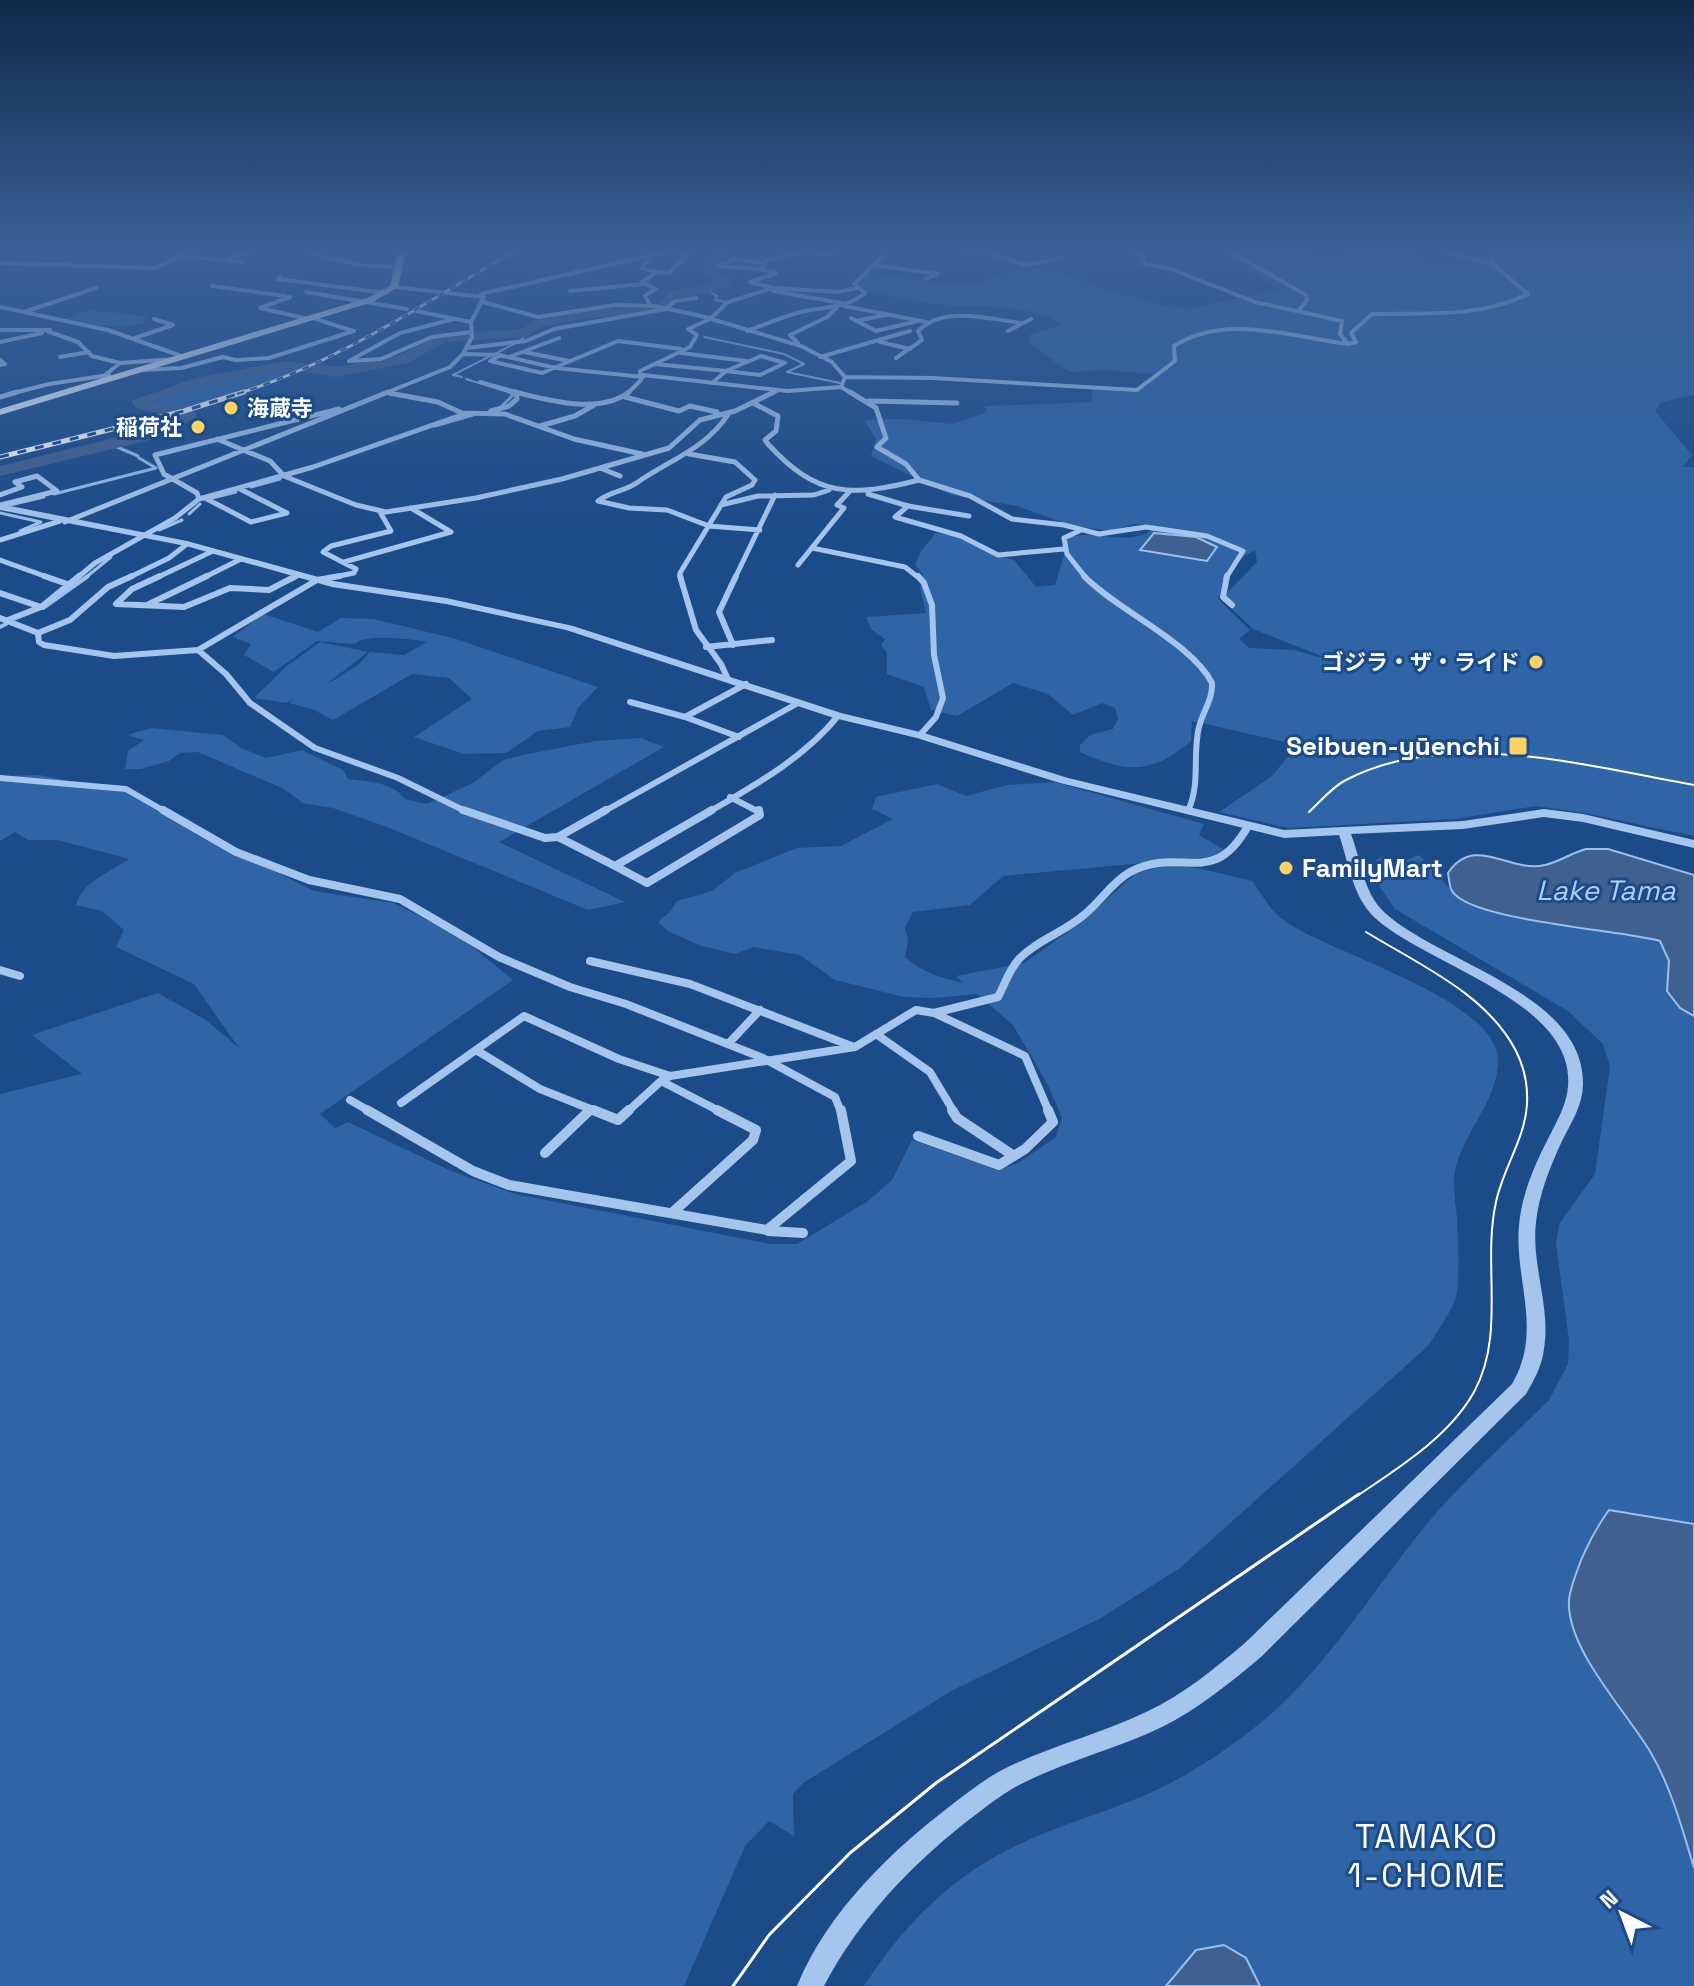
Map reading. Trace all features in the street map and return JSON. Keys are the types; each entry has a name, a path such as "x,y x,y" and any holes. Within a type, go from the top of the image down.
{"main road":[{"path":"0,412 244,343"}],"street":[{"path":"82,343 95,357 120,363 182,358"},
{"path":"145,343 182,358"},
{"path":"0,397 49,384 105,375 181,368 221,351 233,362 274,355 315,343"},
{"path":"382,343 349,361 367,363 386,359 418,343"},
{"path":"0,540 62,521 173,479 450,367 468,343"},
{"path":"464,351 508,343"},
{"path":"508,357 546,343"},
{"path":"500,355 490,361 542,373 614,343"},
{"path":"632,343 686,349"},
{"path":"643,376 640,371 686,349 691,343"},
{"path":"789,343 801,346"},
{"path":"798,343 819,358 832,362 845,377 933,378 1137,390 1175,361 1174,346 1178,343"},
{"path":"819,358 870,343"},
{"path":"883,343 910,349"},
{"path":"896,358 918,343"},
{"path":"1341,343 1353,343"},
{"path":"464,351 500,355 556,368 778,390 841,387 869,401 876,408 886,438 877,447 915,470 919,480"},
{"path":"523,351 570,361"},
{"path":"60,357 89,352"},
{"path":"676,353 748,362"},
{"path":"654,363 725,372 760,375 785,363 761,356 725,372 712,383"},
{"path":"105,375 120,363"},
{"path":"625,397 643,376"},
{"path":"841,387 845,377"},
{"path":"480,382 516,392 594,405"},
{"path":"217,439 274,463 284,476 380,512 476,498 669,448 700,420 753,403 778,390"},
{"path":"484,414 509,406 517,399 516,392"},
{"path":"388,393 438,402 467,413 505,414 574,439 645,454"},
{"path":"539,426 625,397 679,411 690,406 726,413"},
{"path":"869,401 957,403"},
{"path":"753,403 778,416 776,431 765,440 805,480 908,506 969,516"},
{"path":"240,489 287,513 251,522 202,499 164,474 155,455 354,406"},
{"path":"0,621 41,607 95,563 175,518 202,499 284,476 467,413"},
{"path":"726,413 717,432 689,454 645,475 637,483 609,492 598,501 629,508 667,510 709,526 760,530"},
{"path":"689,454 728,459 751,472 755,480 752,485 734,491 721,505 680,573 687,604 706,647 725,667 727,677"},
{"path":"599,468 620,476"},
{"path":"0,495 22,487 15,482 37,476 57,491 0,506"},
{"path":"866,493 919,480 970,496 1012,519 1064,525 1099,534 1146,527 1207,536 1243,551 1231,564 1223,590 1223,597 1232,605"},
{"path":"721,505 775,495 814,495 831,489"},
{"path":"798,565 844,508 837,505 849,492"},
{"path":"733,645 719,612 775,495"},
{"path":"0,506 187,544 296,576 446,601 595,635 838,716 920,735 1064,781 1290,835 1476,824 1544,813 1583,818 1694,844"},
{"path":"908,506 895,517 960,535 998,555 1064,549"},
{"path":"344,563 451,532 411,508"},
{"path":"38,633 39,642 44,645 114,656 198,650 317,580 354,573 356,569 323,552 331,546 391,531 380,512"},
{"path":"1079,531 1064,538 1064,549 1077,571 1101,595 1162,633 1210,679 1213,693 1199,719 1195,798 1188,811"},
{"path":"8,620 38,633 70,620 108,587 169,558 187,544"},
{"path":"812,548 905,567 917,572 930,590 935,622 934,657 942,703 930,727 920,735"},
{"path":"213,551 132,589 116,604 184,607 236,587 269,590 296,576"},
{"path":"149,605 241,559"},
{"path":"0,560 70,585"},
{"path":"0,593 41,607"},
{"path":"706,647 772,640"},
{"path":"198,650 226,674 247,701 315,748 398,778 467,812 545,838 558,837 798,703"},
{"path":"685,717 746,684"},
{"path":"630,702 685,717 739,737"},
{"path":"615,866 730,797 823,736 838,716"},
{"path":"0,778 126,789 236,852 328,886 400,899 499,957 570,987 626,1004 729,1043 835,1097 840,1105 851,1161 767,1230"},
{"path":"558,837 647,883 760,815 759,810 730,797"},
{"path":"934,1013 998,997 1011,970 1028,952 1082,917 1133,870 1161,863 1196,864 1222,859 1239,846 1248,826"},
{"path":"810,1986 836,1941 868,1899 900,1863 935,1831 1008,1779 1174,1708 1217,1680 1253,1650 1528,1377 1537,1353 1538,1332 1527,1251 1529,1208 1533,1192 1574,1101 1576,1083 1572,1056 1560,1035 1525,1003 1409,936 1381,916 1358,883 1344,833"},
{"path":"590,961 690,984 855,1047"},
{"path":"0,970 20,976"},
{"path":"729,1043 760,1010"},
{"path":"476,1050 540,1089 618,1120 666,1078 855,1047 916,1010 934,1013 1018,1052 1027,1060 1053,1122 1043,1134 999,1165 918,1136"},
{"path":"401,1103 524,1016 666,1078 756,1130 753,1140 673,1212"},
{"path":"876,1034 930,1072 957,1118 1014,1156"},
{"path":"350,1100 473,1171 509,1185 767,1230 803,1233"},
{"path":"545,1153 590,1110"}],"shaded area":[{"path":"1694,343 1694,395 1661,402 1655,411 1692,455 1683,467 1694,467 1694,836 1536,806 1455,819 1288,828 1219,812 1271,777 1298,745 1192,721 1191,741 1177,752 1151,765 1125,767 1080,752 1080,745 1090,735 1113,729 1118,719 1115,708 1102,703 1073,715 1048,694 1013,683 957,716 931,710 924,687 887,674 887,653 881,645 885,639 872,630 866,617 926,613 920,587 923,574 915,565 921,551 936,533 959,536 996,555 1014,560 1036,587 1055,585 1065,552 1065,539 1086,535 1130,537 1150,531 1152,525 1134,524 1110,531 1069,525 1017,506 951,495 871,456 876,439 864,420 905,419 952,424 985,413 987,410 984,407 987,406 1092,402 1092,389 1137,390 1156,374 1104,370 1069,372 1031,344","holes":["1255,550 1257,562 1221,599 1253,629 1339,663 1294,650 1249,648 1239,639 1250,630 1218,599 1231,564"]},
{"path":"289,368 296,370 263,385 189,407 178,409 148,404 187,388"},
{"path":"263,614 318,632 341,618 374,619 456,639 598,687 578,708 570,727 538,731 506,753 464,754 414,737 472,699 449,678 412,674 333,720 312,709 289,703 294,699 286,703 254,698 287,666 320,642 368,652 324,686 358,665 370,652 404,655 427,642 390,638 368,639 355,644 317,641 274,672 244,655 251,644 233,637"},
{"path":"151,728 223,735 241,748 266,758 302,750 343,770 348,779 388,786 405,799 427,804 473,783 503,760 523,755 595,741 641,738 664,747 499,842 625,902 588,910 387,827 333,808 303,803 284,789 198,752 180,753 169,761 141,769 125,769 128,751 144,740 127,735"},
{"path":"39,775 129,793 178,823 314,891 393,903 459,936 513,980 320,1114 335,1128 348,1122 449,1170 515,1194 770,1244 797,1244 868,1201 892,1180 912,1140 997,1170 1018,1163 1056,1137 1062,1118 1048,1085 1013,1025 977,994 904,997 835,980 800,955 753,947 735,954 702,946 669,932 658,922 677,901 712,891 735,873 797,848 841,846 893,819 872,809 876,797 937,784 966,796 1007,785 1054,782 1204,824 1199,835 1226,851 1219,856 1003,876 970,905 913,912 905,928 908,940 905,957 932,974 963,983 956,976 1024,963 1081,923 1137,872 1168,865 1197,868 1252,881 1282,919 1305,933 1445,999 1474,1020 1493,1042 1498,1065 1491,1093 1455,1171 1458,1286 1454,1303 1429,1345 1180,1568 1101,1618 953,1690 803,1783 793,1794 794,1836 769,1821 745,1846 684,1986 0,1986 0,1094 82,1074 32,1035 158,993 206,1020 239,1048 194,984 116,947 124,930 102,911 76,905 91,883 129,859 58,840 28,840 15,832 0,841 0,776"},
{"path":"1419,855 1452,891 1500,912 1545,924 1634,933 1660,941 1669,961 1667,991 1680,1008 1694,1016 1694,1524 1609,1511 1594,1529 1572,1584 1605,1683 1651,1754 1683,1826 1694,1868 1694,1986 1260,1986 1246,1958 1174,1974 1166,1986 864,1986 891,1948 922,1913 976,1868 1034,1837 1167,1785 1211,1759 1264,1720 1308,1677 1437,1513 1549,1400 1568,1364 1569,1340 1556,1244 1559,1224 1595,1174 1610,1066 1603,1044 1568,1011 1395,909 1376,881 1375,861 1382,856 1396,864"}],"water":[{"path":"1154,533 1196,537 1217,547 1207,561 1140,550"},
{"name":"Lake Tama","path":"1586,849 1608,849 1694,875 1694,1016 1680,1008 1667,991 1669,961 1660,941 1487,910 1465,901 1450,887 1448,873 1458,862 1470,856 1494,857 1532,866 1550,864"},
{"path":"1609,1510 1694,1524 1694,1868 1665,1781 1651,1753 1587,1658 1570,1618 1569,1599 1574,1578 1591,1539"},
{"path":"1224,1945 1246,1958 1260,1986 1166,1986 1196,1950"}],"waterway":[{"path":"0,471 140,437 190,415 142,405 139,401 201,381 285,365 336,372 369,367 403,360 434,343"},
{"path":"462,377 453,375 517,343"},
{"path":"731,343 784,354 804,364 787,372 840,383"},
{"path":"466,379 514,394"},
{"path":"509,392 514,394"},
{"path":"502,406 514,394"},
{"path":"435,426 473,415"},
{"path":"110,444 138,456"},
{"path":"54,494 156,468 139,458"},
{"path":"251,487 280,479"},
{"path":"212,498 236,492"},
{"path":"10,505 44,497"},
{"path":"189,514 200,504"},
{"path":"0,513 41,522 20,531"},
{"path":"159,530 182,520"},
{"path":"85,578 111,557"},
{"path":"43,608 88,576"},
{"path":"0,627 6,624"}],"tram line":[{"path":"1309,812 1346,780 1386,764 1428,756 1473,753 1564,761 1694,785"},
{"path":"1357,1496 1437,1437 1463,1408 1484,1370 1491,1323 1492,1226 1496,1202 1522,1129 1527,1097 1525,1077 1516,1051 1488,1013 1450,982 1366,932"},
{"path":"733,1986 769,1935 850,1853 936,1783 1359,1494"}],"railway":[{"path":"237,394 310,366 356,343"},
{"path":"0,457 184,411 244,392"}],"place":[{"name":"海蔵寺","path":"231,408"},
{"name":"稲荷社","path":"198,427"},
{"name":"ゴジラ・ザ・ライド","path":"1536,662"},
{"name":"Seibuen-yūenchi","path":"1518,746"},
{"name":"FamilyMart","path":"1286,868"}],"district":[{"name":"TAMAKO 1-CHOME","path":"1427,1856"}]}
